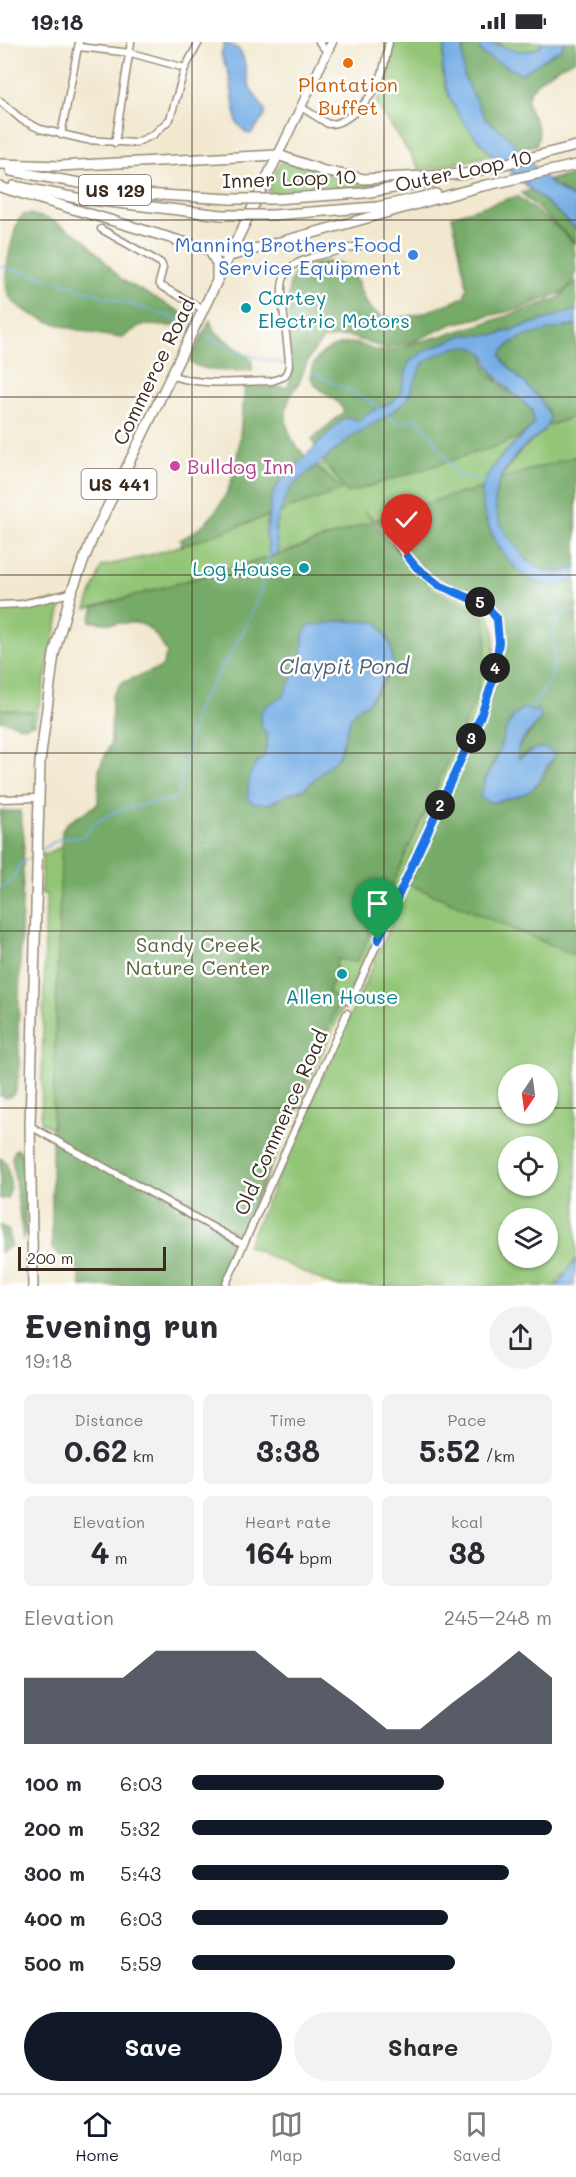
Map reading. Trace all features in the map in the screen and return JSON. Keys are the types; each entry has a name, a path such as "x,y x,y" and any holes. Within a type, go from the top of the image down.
{"highway":[{"name":"Inner Loop 10","path":"0,166 143,194 274,199 363,193 465,174 576,146"},
{"path":"0,166 59,166 278,155 324,171 364,179 465,174"},
{"name":"Commerce Road","path":"33,1286 30,1126 38,827 46,699 54,654 71,593 92,539 278,155"},
{"name":"Outer Loop 10","path":"0,185 128,205 222,215 273,215 377,207 575,165"},
{"path":"0,185 230,256 486,185"},
{"path":"209,249 216,264 217,282"}],"main road":[{"path":"278,155 332,42"}],"street":[{"path":"115,143 130,42"},
{"path":"0,101 22,120 40,129 61,135 115,143 135,143 153,135 170,119 185,68 199,42"},
{"path":"319,42 327,52"},
{"path":"301,107 328,124 342,121 359,107 380,80 389,42"},
{"path":"61,135 79,44 130,53 185,68"},
{"path":"101,229 160,263 164,268 159,283 161,286 203,309"},
{"path":"171,375 186,380 272,381 283,378 289,365 280,288 286,269 300,260 359,246"},
{"path":"348,1001 353,997 480,718 494,677 499,642 497,619 487,606 431,580 396,544"},
{"path":"0,605 22,604 71,593"},
{"path":"0,799 39,798"},
{"name":"Old Commerce Road","path":"225,1286 347,1013"},
{"name":"Old Commerce Road","path":"30,1126 243,1244"}],"green space":[{"path":"394,42 447,42 443,59 446,90 461,118 494,155 421,171 376,103 386,86"},
{"path":"466,42 477,42 483,54 521,74 562,48 564,42 576,42 576,59 544,77 531,90 528,97 528,105 539,134 536,145 519,149 490,125 480,113 474,104 463,73 463,52"},
{"path":"495,42 543,42 539,47 522,51 511,50"},
{"path":"284,162 375,183 375,187 275,194 267,190 280,163"},
{"path":"576,174 576,200 548,180"},
{"path":"532,190 576,229 576,243 521,193"},
{"path":"517,196 564,233 574,244 576,272 572,283 563,292 519,309 452,324 417,340 387,349 348,336 324,339 308,359 298,385 289,399 286,416 288,429 302,452 311,463 343,490 182,546 180,540 201,527 216,512 226,494 238,454 245,387 288,387 291,360 288,296 293,276 302,269 318,263 344,264 354,268 365,301 381,316 404,317 430,310 464,297 467,287 452,216"},
{"path":"30,214 51,220 83,238 122,280 184,314 174,326 141,325 122,338 57,324 24,310 13,301 7,290 6,273 18,221 23,215"},
{"path":"576,281 576,310 483,340 486,372 532,410 534,424 526,432 497,446 348,493 318,454 312,439 344,412 335,400 312,379 311,372 319,356 329,349 350,343 374,350 395,350 505,317 558,298"},
{"path":"210,320 214,331 252,360 252,371 211,370 190,361"},
{"path":"576,325 576,416 548,426 548,411 504,362 501,355 506,348 524,337"},
{"path":"576,328 576,563 504,478 500,479 521,450 543,432 493,346"},
{"name":"Sandy Creek Nature Center","path":"481,358 530,424 486,479 483,501 509,568 576,577 576,1266 558,1279 556,1286 334,1286 247,1246 497,688 502,667 504,645 502,624 494,604 381,518 375,520 364,511 373,521 371,523 429,580 452,595 476,604 486,611 494,633 493,659 484,694 240,1236 41,1122 46,894 41,894 42,855 77,840 279,554 275,536 277,518 308,473 363,441"},
{"path":"576,456 576,568 559,571 542,568 526,559 513,546 503,530 497,513 495,496 500,479"},
{"path":"483,488 486,521 500,548 520,571 547,584 561,584 576,579 576,956 408,884 492,696 503,648 501,626 494,607 428,572 375,520 445,497","holes":["539,722 517,749 518,759 530,750 553,759 540,784 498,802 488,802 483,782 496,757"]},
{"path":"268,516 266,533 270,557 86,609 102,566 165,551"},
{"path":"373,521 432,590 483,615 487,628 486,650 476,699 360,956 356,962 337,959 334,979 328,992 340,1000 218,1286 81,1286 78,1268 52,1249 52,1133 62,831 66,824 98,804 99,769 111,742 112,696 121,683 162,667 167,653 158,638 142,624 90,621 94,607 277,555","holes":["341,621 378,622 391,646 393,666 367,704 358,708 351,716 339,756 304,789 269,804 263,803 256,762 264,757 268,737 261,725 266,705 283,697 302,657 303,635 308,627"]},
{"path":"58,602 61,607 35,724 31,724 33,712 0,709 0,608"},
{"path":"0,709 33,712 31,724 25,727 0,720"},
{"path":"0,811 20,811 24,837 18,1033 20,1068 15,1093 7,1098 0,1096"},
{"path":"18,1149 24,1159 26,1232 23,1239 12,1157"},
{"path":"0,1158 6,1162 10,1184 7,1198 0,1199"},
{"path":"0,1225 9,1231 11,1246 0,1253"}],"water":[{"path":"447,42 466,42 462,52 464,77 486,120 503,132 553,186 576,200 576,229 508,170 484,147 464,122 449,97 443,70"},
{"path":"477,42 523,51 539,48 543,42 564,42 562,48 521,74 482,54"},
{"path":"224,44 232,45 241,53 250,87 265,111 264,117 251,134 246,133 237,123 229,74 221,55"},
{"path":"576,310 576,325 524,337 506,348 501,355 504,362 540,399 550,418 543,432 523,448 504,471 495,494 495,506 504,531 527,560 548,571 559,572 576,568 576,579 554,584 543,584 532,580 512,565 495,540 484,512 483,487 498,460 534,424 532,410 495,376 484,354 470,347 454,348 423,363 406,401 384,418 355,434 292,486 285,498 275,527 278,553 270,557 266,533 272,496 279,483 342,420 349,417 359,421 368,413 394,401 401,392 409,362 426,350 463,335 496,335"},
{"name":"Claypit Pond","path":"341,621 378,622 391,646 393,666 367,704 358,708 351,716 339,756 304,789 269,804 252,803 248,798 250,775 255,765 264,757 268,737 261,725 260,714 266,705 283,697 302,657 303,635 308,626"},
{"path":"524,708 534,712 538,709 541,717 521,741 517,752 519,759 537,748 549,749 554,756 536,784 526,794 491,803 480,797 482,787 495,762 508,725"},
{"path":"576,1259 574,1286 557,1286"}],"waterway":[{"path":"0,266 50,279 185,322"},
{"path":"204,335 239,353 285,364"},
{"path":"317,374 379,408"},
{"path":"388,415 396,424 416,419 433,438 456,474 486,482"},
{"path":"41,850 61,838 82,837 103,818 114,812 176,798 197,708 245,629 262,588 269,554"},
{"path":"529,709 545,688 552,674 554,636 558,621 565,615 576,611"},
{"path":"0,888 12,881 20,864 35,855"}],"place":[{"name":"Plantation Buffet","path":"348,63"},
{"name":"Manning Brothers Food Service Equipment","path":"413,255"},
{"name":"Cartey Electric Motors","path":"246,308"},
{"name":"Bulldog Inn","path":"175,466"},
{"name":"Log House","path":"304,568"},
{"name":"Allen House","path":"342,974"}],"route":[{"path":"378,940 480,718 494,677 499,642 499,627 494,612 480,602 439,585 424,575 407,556"}]}
